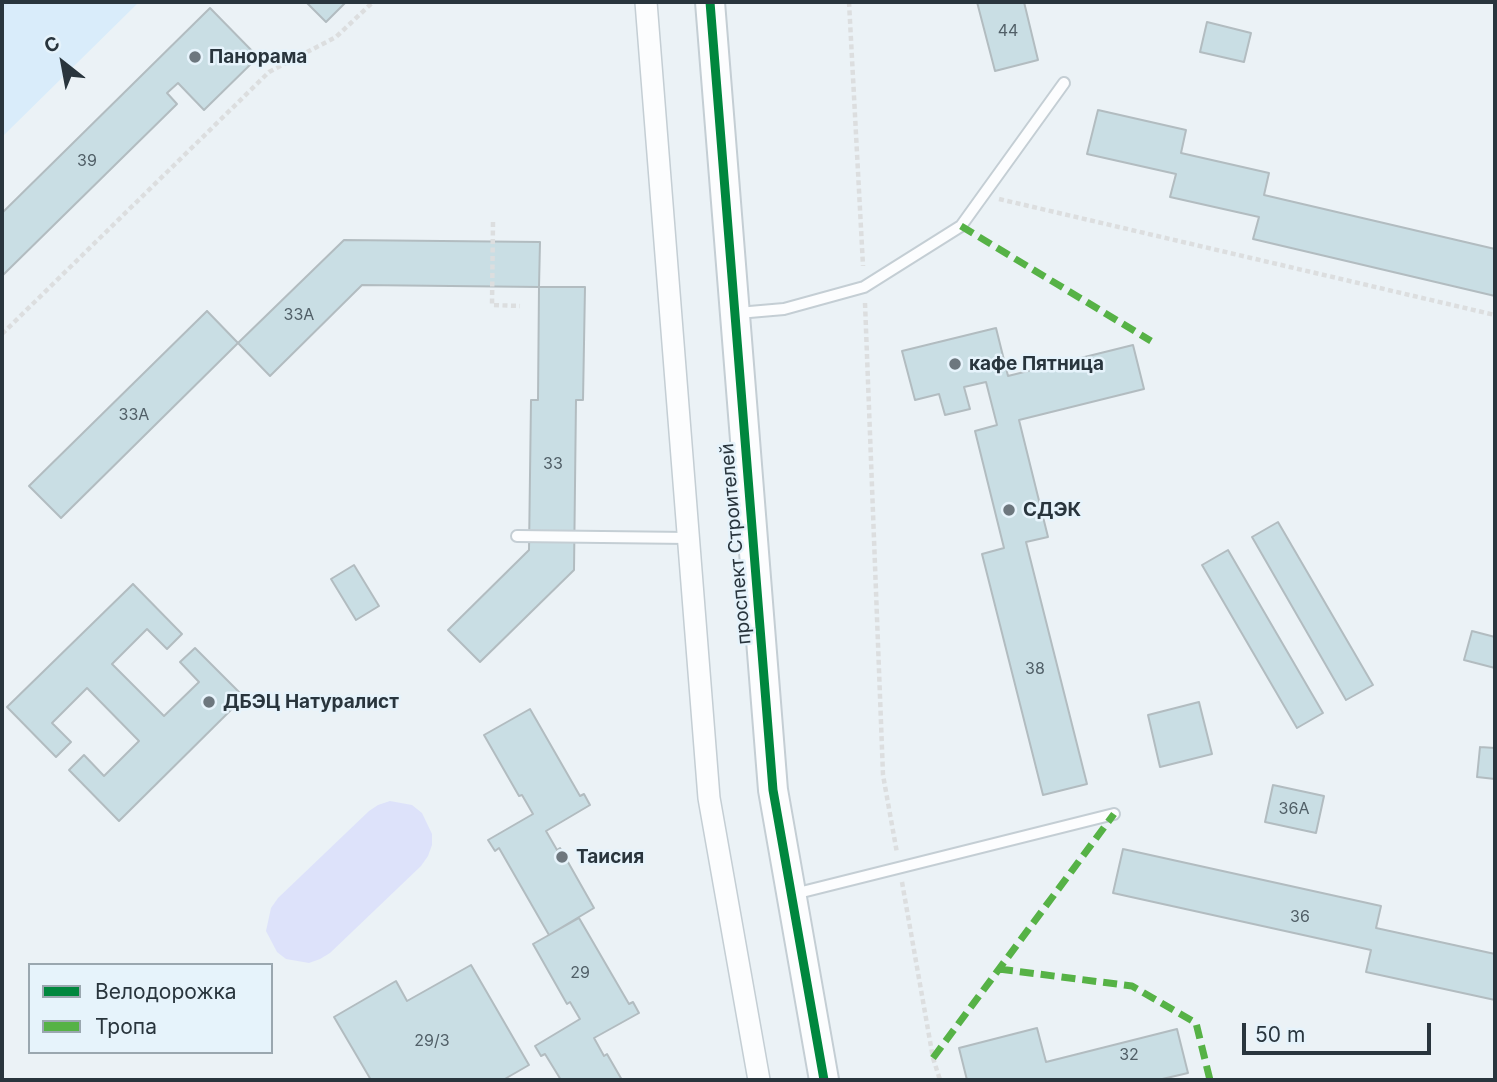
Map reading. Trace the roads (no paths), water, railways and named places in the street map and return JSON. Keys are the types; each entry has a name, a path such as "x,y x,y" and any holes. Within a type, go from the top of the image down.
{"street":[{"path":"646,2 709,798 759,1080"},
{"name":"проспект Строителей","path":"710,2 773,790 824,1080"}],"lane":[{"path":"735,313 784,309 864,287 961,226 1064,83"},
{"path":"517,536 688,538"},
{"path":"791,895 1114,814"}],"place":[{"name":"Панорама","path":"195,57"},
{"name":"кафе Пятница","path":"955,364"},
{"name":"СДЭК","path":"1009,510"},
{"name":"ДБЭЦ Натуралист","path":"209,702"},
{"name":"Таисия","path":"562,857"}]}
